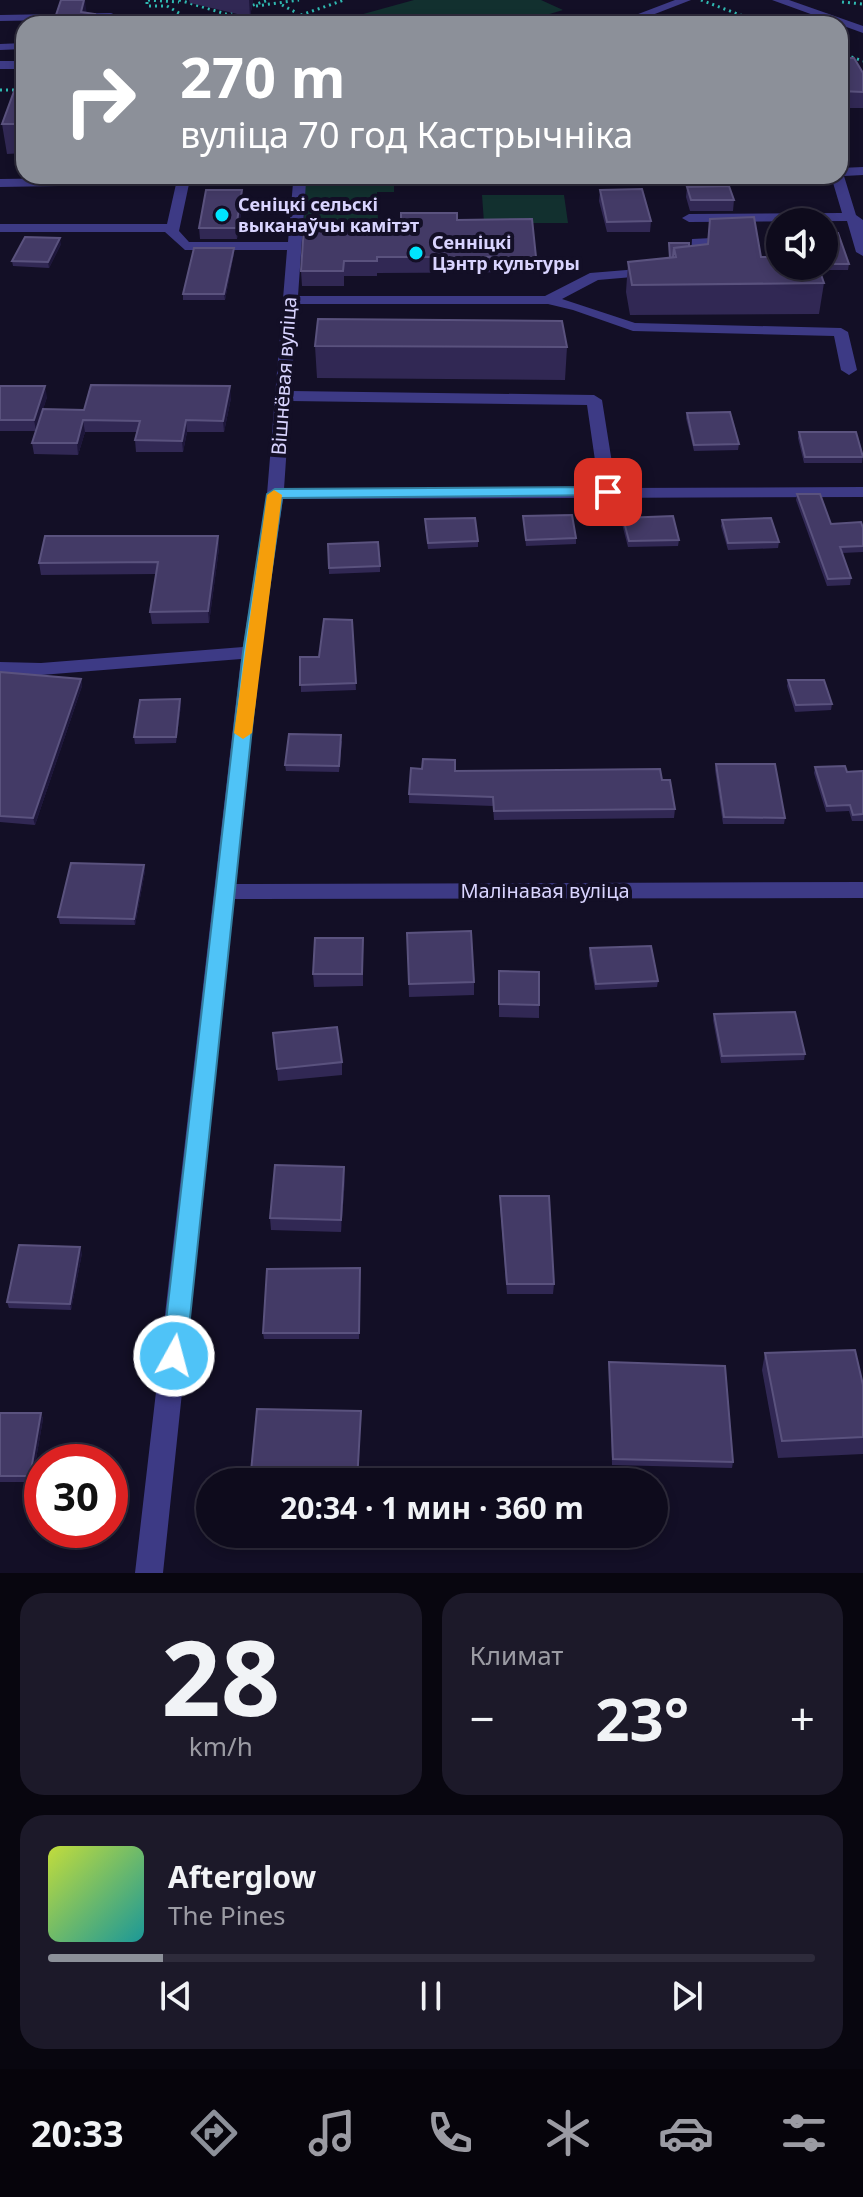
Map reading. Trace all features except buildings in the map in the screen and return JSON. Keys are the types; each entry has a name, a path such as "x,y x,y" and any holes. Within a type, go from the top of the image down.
{"street":[{"path":"640,16 685,0"},
{"path":"778,0 823,16"},
{"path":"182,184 173,228 185,246 294,246"},
{"name":"Вішнёвая вуліца","path":"149,1573 227,892 251,652 275,494 299,184"},
{"path":"842,184 863,252"},
{"path":"689,218 766,219"},
{"path":"0,228 173,228"},
{"path":"548,300 595,276 698,269 697,242 744,240"},
{"path":"289,300 548,300 577,306 633,327 841,332 849,370"},
{"path":"282,396 594,400 608,492"},
{"path":"275,494 863,492"},
{"path":"0,668 41,669 251,652"},
{"name":"Малінавая вуліца","path":"227,892 863,890"}],"path":[{"path":"185,16 167,6 147,6 148,1 179,1 226,14 269,0"},
{"path":"291,0 298,1"},
{"path":"294,16 344,0"},
{"path":"701,0 743,16"},
{"path":"247,7 298,1"},
{"path":"298,1 299,14"},
{"path":"833,1 863,4"},
{"path":"281,5 299,14"},
{"path":"569,184 588,184"}],"green space":[{"path":"414,0 541,0 563,10 543,16 356,16"},
{"path":"394,184 394,192 377,192 378,222 304,223 305,185"},
{"path":"482,195 564,195 568,223 484,223"}],"slow traffic":[{"path":"243,733 251,652 274,495"}],"place":[{"name":"Сеніцкі сельскі выканаўчы камітэт","path":"222,215"},
{"name":"Сенніцкі Цэнтр культуры","path":"416,253"}],"route":[{"path":"174,1356 251,652 275,494 608,492"}]}
